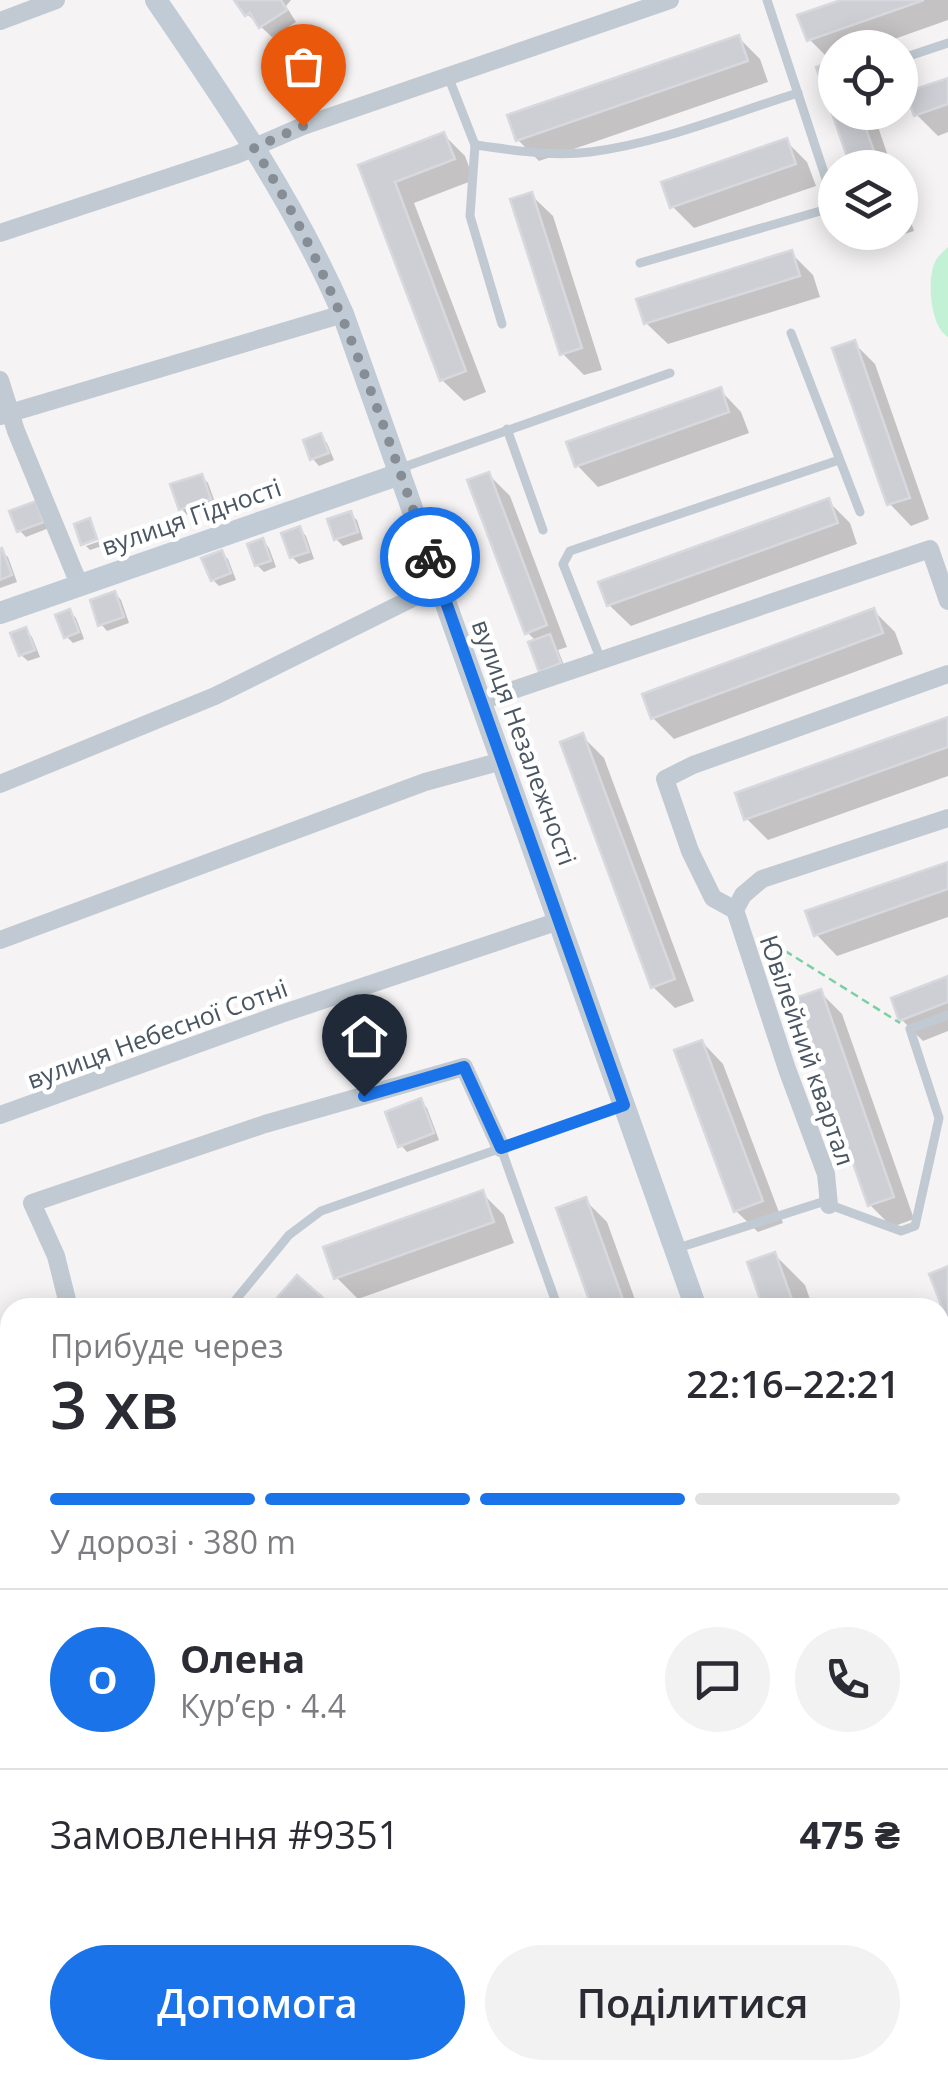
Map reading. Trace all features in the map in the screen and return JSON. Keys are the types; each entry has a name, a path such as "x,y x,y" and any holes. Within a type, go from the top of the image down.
{"main road":[{"name":"вулиця Незалежності","path":"156,0 308,238 343,314 692,1298"},
{"name":"вулиця Гідності","path":"0,614 399,471"}],"street":[{"path":"0,21 56,0"},
{"path":"0,233 254,148 303,126 670,0"},
{"path":"5,415 343,314"},
{"path":"0,380 5,415 79,584"},
{"path":"481,702 930,549 948,601"},
{"path":"0,784 214,696 440,585"},
{"path":"737,916 713,898 690,851 665,779 948,674"},
{"path":"0,940 424,782 502,761"},
{"name":"Ювілейний квартал","path":"830,1205 826,1174 737,916 743,895 762,879 948,818"},
{"name":"вулиця Небесної Сотні","path":"0,1115 281,1014 559,921"},
{"path":"66,1298 56,1256 32,1203 265,1124 464,1067 501,1148"}],"lane":[{"path":"640,263 824,210 832,197 767,0"},
{"path":"918,53 948,43"},
{"path":"448,76 476,145 470,216 502,324"},
{"path":"476,145 531,153 589,153 645,141 798,94"},
{"path":"791,333 860,512"},
{"path":"399,471 670,373"},
{"path":"507,429 544,530"},
{"path":"601,660 563,564 570,551 840,460"},
{"path":"675,1249 822,1202 901,1231 915,1226 944,1116 910,1029 948,1015"},
{"path":"237,1298 290,1236 321,1211 624,1105"},
{"path":"501,1148 554,1298"}],"path":[{"path":"737,916 910,1029"}],"green space":[{"path":"948,247 948,337 937,323 931,289 936,260"}],"building":[{"path":"234,0 281,0 287,10 259,28 250,13 245,16"},
{"path":"841,0 924,0 838,30 818,30 818,37 807,41 797,15"},
{"path":"739,35 748,61 516,141 507,115"},
{"path":"948,78 948,104 918,115 918,88"},
{"path":"838,130 866,130 874,150 845,150"},
{"path":"444,132 455,159 395,182 466,371 440,381 358,165"},
{"path":"787,138 796,164 670,208 661,182"},
{"path":"532,192 582,348 560,355 510,199"},
{"path":"792,250 800,276 644,324 636,299"},
{"path":"855,340 910,498 887,505 832,348"},
{"path":"721,387 729,412 575,467 566,442"},
{"path":"321,433 329,453 310,460 303,440"},
{"path":"489,472 547,625 525,634 467,480"},
{"path":"202,474 211,499 179,510 170,484"},
{"path":"829,498 838,523 607,606 598,582"},
{"path":"36,501 44,522 17,532 9,511"},
{"path":"351,511 358,532 334,540 327,519"},
{"path":"90,518 97,539 81,545 74,524"},
{"path":"300,526 309,552 290,558 281,533"},
{"path":"263,538 271,561 255,566 247,544"},
{"path":"0,549 12,575 0,580"},
{"path":"222,550 231,573 211,581 201,558"},
{"path":"115,591 124,617 98,626 90,600"},
{"path":"874,608 883,633 651,719 642,694"},
{"path":"70,609 79,632 64,638 55,615"},
{"path":"26,627 35,650 19,656 10,633"},
{"path":"550,634 561,663 539,672 528,642"},
{"path":"948,717 948,747 744,820 735,793"},
{"path":"583,733 675,979 651,988 560,742"},
{"path":"948,862 948,889 814,936 805,911"},
{"path":"948,976 948,1002 899,1021 891,998"},
{"path":"821,989 894,1197 868,1206 795,998"},
{"path":"702,1040 763,1201 734,1212 674,1050"},
{"path":"421,1098 434,1133 398,1147 385,1112"},
{"path":"483,1190 494,1222 334,1279 323,1247"},
{"path":"586,1197 622,1298 588,1298 556,1208"},
{"path":"775,1252 791,1298 760,1298 747,1262"},
{"path":"948,1266 948,1298 938,1298 929,1274"},
{"path":"297,1275 323,1298 277,1298"}],"way so far":[{"path":"303,126 254,148 293,210 343,314 430,557"}],"route":[{"path":"364,1096 464,1067 501,1148 624,1105 430,557"}]}
